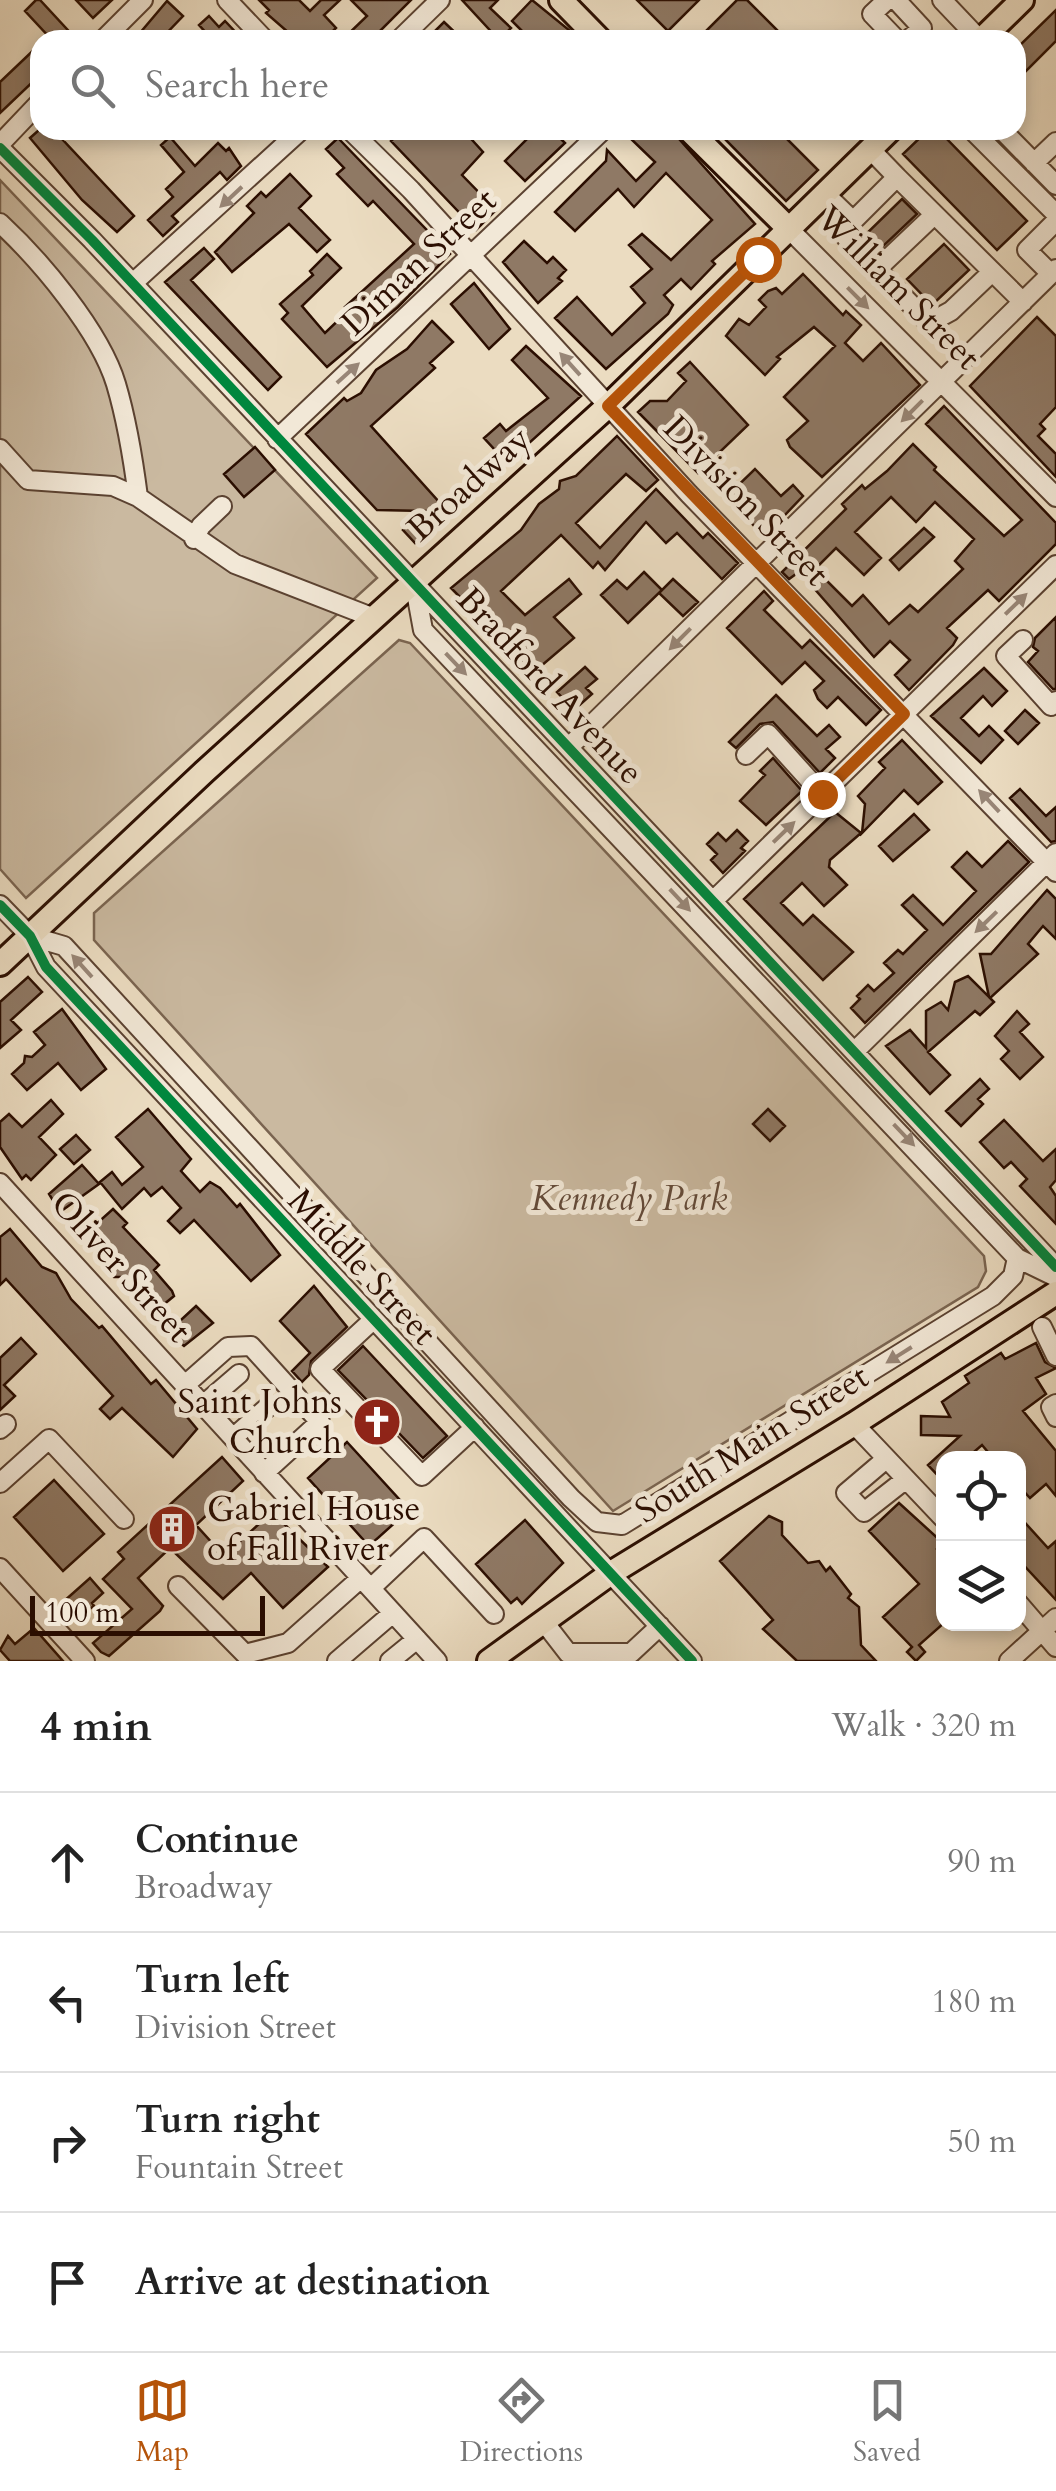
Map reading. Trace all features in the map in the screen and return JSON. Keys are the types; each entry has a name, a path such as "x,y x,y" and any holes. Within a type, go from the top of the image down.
{"main road":[{"path":"560,0 590,30"},
{"path":"991,30 1022,0"},
{"name":"William Street","path":"699,140 789,229"},
{"name":"Broadway","path":"0,964 608,406 879,140"},
{"name":"South Main Street","path":"490,1661 611,1573 854,1424 1056,1293"}],"street":[{"path":"113,30 143,0"},
{"path":"226,0 254,30"},
{"path":"409,30 440,0"},
{"path":"887,0 872,14 887,30"},
{"path":"896,0 922,28 920,30"},
{"path":"951,3 973,30"},
{"path":"0,146 30,113"},
{"path":"133,283 291,140"},
{"name":"Division Street","path":"360,140 608,406 904,714 1053,862"},
{"name":"Diman Street","path":"277,439 593,140"},
{"path":"569,747 1053,271 1027,250 1056,218 982,140"},
{"path":"1012,140 1056,185"},
{"path":"1006,165 1056,142"},
{"name":"Bradford Avenue","path":"0,146 856,1050 1056,1267"},
{"path":"870,149 1022,302"},
{"path":"897,178 853,220 848,240 928,323 951,311 992,272"},
{"path":"825,194 853,220"},
{"path":"876,270 934,215"},
{"path":"0,222 47,272 115,379 131,444 138,497"},
{"name":"William Street","path":"789,229 1056,497"},
{"path":"0,450 28,480 113,486 138,497 194,540 263,577 374,618"},
{"path":"194,540 201,526 222,506"},
{"path":"714,900 1056,565"},
{"path":"414,581 422,630 1017,1258 1056,1276"},
{"path":"1022,640 1006,656 1050,706 1056,702"},
{"path":"746,754 768,734 822,794"},
{"path":"856,1050 1053,862"},
{"name":"Middle Street","path":"0,905 30,936 46,967 692,1661"},
{"path":"30,936 64,946 597,1522 622,1525 956,1320 1013,1276 1017,1258"},
{"path":"124,1012 138,1063"},
{"name":"Oliver Street","path":"0,1183 437,1661"},
{"path":"373,1320 320,1369 422,1476 475,1428"},
{"path":"1042,1327 1056,1356"},
{"path":"184,1385 228,1346 251,1346 303,1406 264,1473"},
{"path":"203,1406 239,1374"},
{"path":"1056,1404 1051,1407 1056,1417"},
{"path":"233,1438 270,1406"},
{"path":"854,1424 936,1511"},
{"path":"0,1482 49,1439 124,1520"},
{"path":"886,1459 846,1493 864,1512 906,1479"},
{"path":"178,1586 244,1654 288,1642 424,1538 494,1614"},
{"path":"0,1568 85,1661"},
{"path":"1026,1609 1049,1625 1056,1646"},
{"path":"337,1661 393,1613"},
{"path":"544,1622 568,1652 631,1653 660,1626"},
{"path":"1010,1661 1049,1625"},
{"path":"390,1661 417,1638"}],"green space":[{"path":"0,180 377,578 26,898 0,869"},
{"name":"Kennedy Park","path":"399,640 410,643 984,1256 986,1271 978,1287 613,1511 94,940 94,913"}],"building":[{"path":"40,0 68,30 43,30 25,11"},
{"path":"76,0 112,0 93,18"},
{"path":"259,0 299,0 310,11 321,0 340,0 324,15 334,30 286,30 266,13 269,10"},
{"path":"351,0 411,0 381,30 352,30 367,16"},
{"path":"462,0 498,0 490,8 511,28 490,30"},
{"path":"532,0 569,30 521,30 512,21"},
{"path":"637,0 699,0 669,30"},
{"path":"737,0 747,0 777,30 707,30"},
{"path":"167,1 183,16 170,30 142,30"},
{"path":"1056,10 1056,41 1026,71 1026,39"},
{"path":"209,16 219,27 225,21 234,30 204,30 199,25"},
{"path":"444,22 452,30 436,30"},
{"path":"30,54 30,84 0,113 0,82"},
{"path":"32,140 63,140 134,216 117,232 82,200"},
{"path":"173,140 195,166 218,143 226,151 229,148 241,166 227,180 220,172 172,216 178,222 163,236 148,220 173,197 166,189 184,172 161,145"},
{"path":"340,140 450,254 398,307 327,367 282,319 288,313 280,304 313,275 310,271 327,254 341,268 302,306 325,333 348,311 345,307 414,244 373,201 368,206 337,174 344,168 326,149"},
{"path":"472,140 483,152 462,175 496,210 476,230 391,141"},
{"path":"526,140 565,143 525,181 505,161"},
{"path":"632,140 680,140 755,224 712,261 715,264 691,289 681,279 664,295 673,305 668,314 606,369 555,318 577,297 612,335 645,303 631,287 652,269 629,245 642,234 671,260 712,220 666,173 634,207 618,189 575,231 555,212 606,161 607,150 636,181 655,162"},
{"path":"726,140 788,140 818,170 786,201"},
{"path":"918,140 948,140 1027,221 997,250 903,154"},
{"path":"290,174 311,196 299,208 330,240 317,252 289,224 232,272 215,252 254,213 247,206 261,192 266,197"},
{"path":"902,199 917,214 877,252 863,237"},
{"path":"524,241 547,263 553,257 566,270 558,278 562,281 538,303 503,262"},
{"path":"944,244 969,270 932,305 907,279"},
{"path":"204,248 214,259 191,280 281,377 268,390 165,282"},
{"path":"803,274 843,315 846,311 861,325 845,343 863,361 881,343 920,385 822,477 790,447 787,440 808,421 784,397 835,346 814,327 777,357 780,359 765,375 726,336 739,319 749,325 766,307 759,300 768,291 776,288 782,294"},
{"path":"474,283 510,329 489,349 451,304"},
{"path":"1037,317 1056,336 1056,407 1040,424 1045,429 1038,436 1056,454 1056,477 970,386"},
{"path":"432,321 453,342 430,363 435,368 371,426 449,513 415,543 403,530 425,511 377,510 306,434 344,398 347,401 361,393 376,370 407,349"},
{"path":"526,346 581,396 507,463 484,438 500,424 506,431 548,398 512,360"},
{"path":"690,362 748,425 698,473 638,412 650,401 667,401 686,381 678,373"},
{"path":"944,406 1056,523 1056,544 999,601 988,590 947,628 957,638 953,645 909,690 895,675 910,660 890,641 874,657 805,578 796,574 789,579 782,572 846,509 842,504 862,485 865,489 887,471 913,444 936,467 934,470 1004,536 1022,520 926,424","holes":["891,497 916,522 935,502 974,539 955,561 963,569 918,612 910,605 889,624 863,595 852,606 815,569 836,548 864,575 881,558 855,532"]},
{"path":"617,436 658,480 646,491 626,474 576,523 600,548 656,489 703,538 708,533 738,563 722,579 677,533 666,543 646,522 605,570 598,562 593,568 561,535 501,591 525,615 569,579 581,594 554,617 574,638 534,672 451,588 521,530 539,504 559,489 560,481 576,476"},
{"path":"255,447 275,470 244,497 224,474"},
{"path":"755,469 781,496 793,485 803,496 764,537 727,496"},
{"path":"924,528 934,537 899,570 890,560"},
{"path":"644,572 662,590 628,623 601,595 617,580 627,589"},
{"path":"673,579 698,602 683,616 659,593"},
{"path":"764,591 773,601 764,610 802,648 810,640 881,710 866,725 838,697 827,708 818,699 814,690 824,681 805,662 782,684 727,628"},
{"path":"1056,617 1053,689 1028,662 1038,651 1033,647 1035,638"},
{"path":"585,667 597,679 586,688 592,694 574,710 557,692"},
{"path":"984,668 1007,691 992,706 983,696 961,718 979,736 989,726 1003,740 981,763 931,716"},
{"path":"776,695 817,736 829,725 840,737 826,749 835,758 820,773 773,722 760,724 736,748 729,742"},
{"path":"1025,710 1039,723 1018,744 1005,731"},
{"path":"902,740 942,782 918,804 904,790 862,833 865,804 858,796 885,768 879,762"},
{"path":"773,758 802,791 766,825 740,801 765,775 760,771"},
{"path":"1020,789 1046,816 1056,807 1056,841 1051,842 1010,798"},
{"path":"835,812 861,833 830,860 829,867 847,885 824,906 802,883 781,903 803,925 813,915 853,952 823,980 744,899"},
{"path":"914,814 929,830 893,861 879,846"},
{"path":"737,830 748,841 741,848 745,851 723,873 711,860 717,854 707,844 718,833 726,841"},
{"path":"1008,841 1029,862 865,1023 851,1008 860,999 857,996 868,985 874,991 894,973 884,963 898,950 903,954 927,930 902,905 913,895 943,925 976,891 952,867 967,852 982,867"},
{"path":"1047,890 1056,899 1056,939 1043,926 1028,944 1038,954 990,998 994,1002 980,1015 975,1011 928,1052 950,1075 930,1094 886,1046 910,1030 926,1048 926,1011 941,1002 948,1010 955,982 968,976 989,997 980,954 991,954"},
{"path":"28,977 42,992 11,1020 21,1030 0,1048 0,1002"},
{"path":"62,1009 106,1069 81,1090 58,1063 27,1090 12,1074 24,1063 25,1056 32,1057 45,1045 34,1032"},
{"path":"1017,1011 1029,1024 1020,1032 1043,1057 1020,1079 1001,1059 1009,1051 995,1036"},
{"path":"980,1079 989,1089 978,1099 983,1104 961,1126 946,1111"},
{"path":"51,1100 63,1114 39,1137 56,1155 31,1180 26,1175 22,1179 0,1147 0,1122 9,1114 22,1127"},
{"path":"148,1109 191,1159 181,1171 200,1192 210,1182 237,1207 240,1204 280,1255 251,1281 194,1220 180,1233 168,1221 181,1208 162,1187 151,1196 144,1188 122,1209 100,1182 112,1172 122,1185 143,1167 116,1137"},
{"path":"768,1109 785,1126 770,1141 753,1124"},
{"path":"1004,1120 1043,1161 1056,1149 1056,1180 1050,1187 1056,1196 1056,1224 1020,1186 1027,1179 1011,1162 1004,1168 980,1142"},
{"path":"76,1135 90,1150 74,1164 60,1149"},
{"path":"82,1165 99,1184 60,1212 49,1194"},
{"path":"113,1209 127,1223 123,1227 159,1265 154,1270 172,1291 174,1296 157,1310 124,1277 114,1277 105,1267 110,1262 84,1235"},
{"path":"10,1229 42,1267 56,1273 71,1299 99,1328 102,1326 151,1384 156,1380 197,1429 173,1457 122,1408 110,1419 100,1409 113,1396 6,1279 0,1285 0,1237"},
{"path":"314,1286 347,1327 311,1361 309,1375 302,1382 292,1371 310,1353 280,1321"},
{"path":"196,1306 213,1323 184,1346 167,1333"},
{"path":"21,1338 36,1354 4,1385 15,1396 0,1410 0,1358"},
{"path":"1036,1343 1045,1362 1056,1368 1036,1378 1046,1394 1023,1411 1056,1451 1056,1496 1046,1484 1030,1498 1026,1494 1026,1451 987,1451 982,1445 975,1451 943,1451 960,1436 921,1435 921,1416 950,1417 942,1402 969,1383 965,1376 1001,1353 1005,1359"},
{"path":"363,1346 447,1436 423,1458 338,1370"},
{"path":"347,1442 409,1510 369,1546 308,1478"},
{"name":"Gabriel House of Fall River","path":"222,1457 243,1481 196,1525 224,1556 272,1512 328,1567 283,1608 251,1573 223,1599 170,1548 138,1578 163,1606 160,1611 109,1656 101,1652 93,1643 132,1609 103,1579 124,1559 118,1552"},
{"path":"936,1458 936,1474 928,1465"},
{"path":"54,1480 104,1534 63,1571 14,1517"},
{"path":"899,1503 936,1537 936,1630 919,1645 925,1652 916,1661 907,1652 912,1647 883,1617 919,1584 869,1531"},
{"path":"769,1516 782,1522 782,1535 808,1563 819,1561 826,1571 830,1567 851,1594 848,1598 859,1607 861,1645 876,1661 797,1661 763,1629 773,1620 720,1561"},
{"path":"525,1520 563,1563 522,1604 517,1598 511,1603 476,1564"},
{"path":"1026,1524 1048,1548 1056,1541 1056,1600 1026,1568"},
{"path":"90,1578 103,1593 92,1603 94,1606 75,1619 62,1603"},
{"path":"34,1628 63,1661 10,1661 0,1650 8,1636 15,1644"}],"cycle path":[{"path":"0,148 92,240 1056,1267"},
{"path":"0,905 30,936 46,967 692,1661"}],"place":[{"name":"Saint Johns Church","path":"377,1422"},
{"name":"Gabriel House of Fall River","path":"172,1529"}],"route":[{"path":"758,259 608,406 904,714 822,794"}]}
